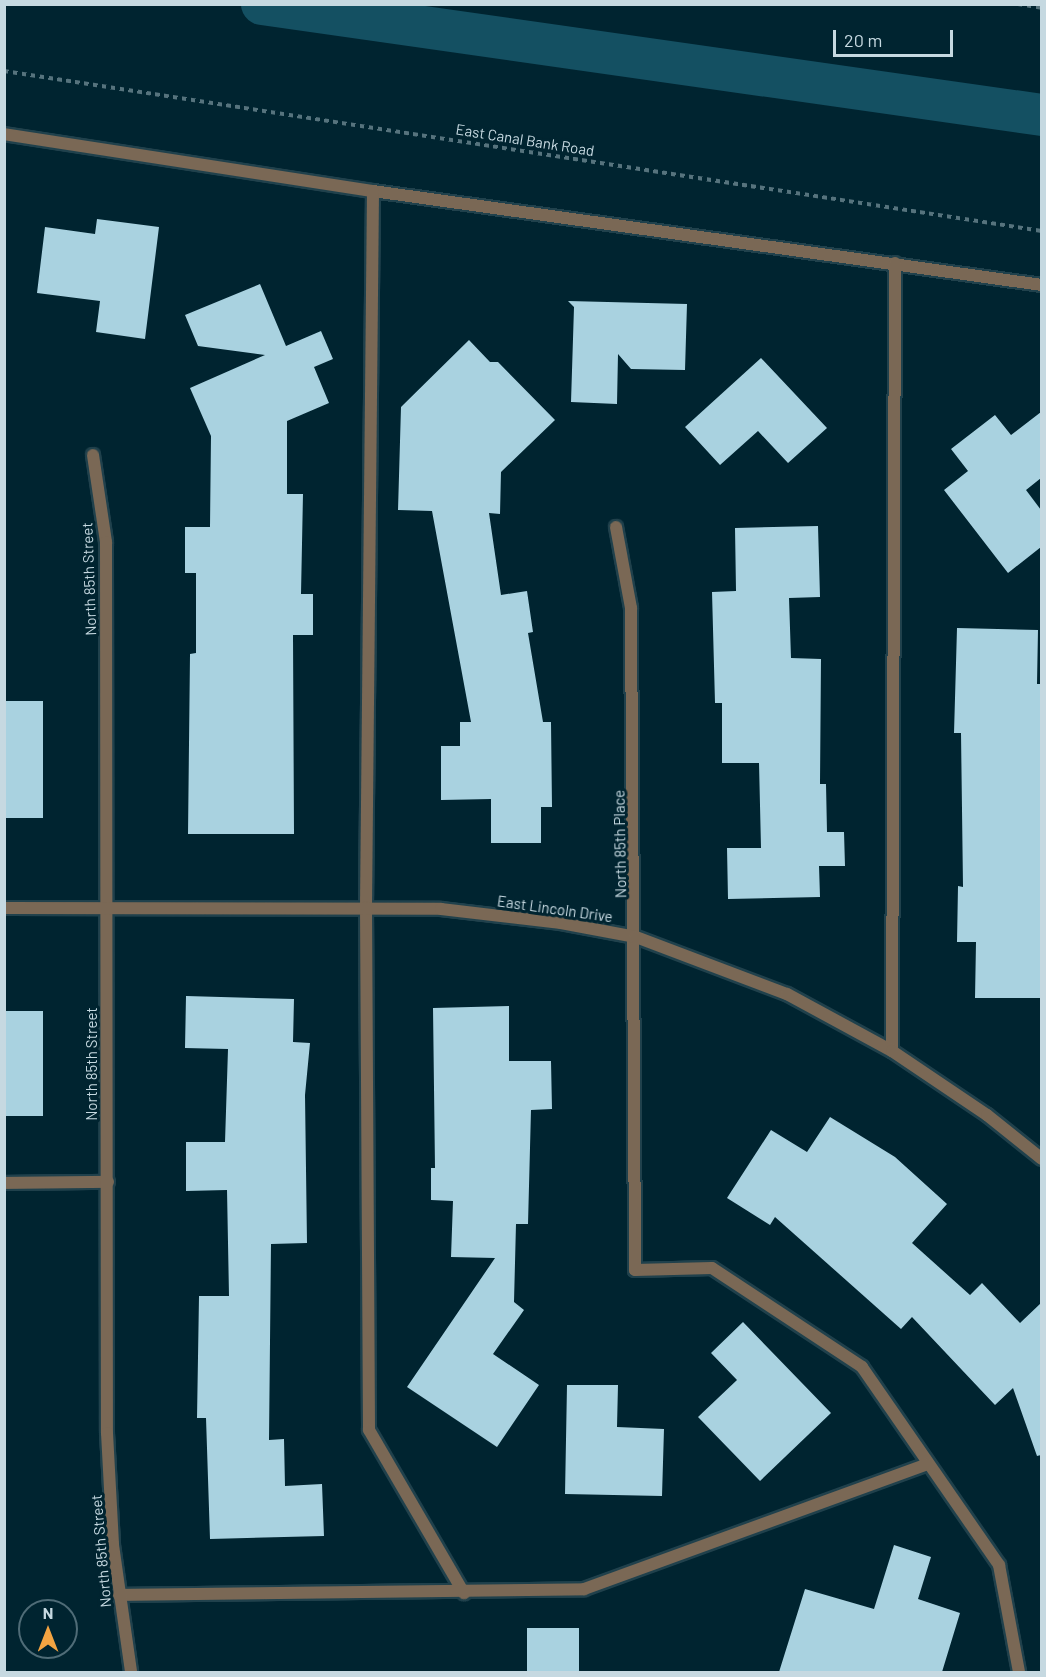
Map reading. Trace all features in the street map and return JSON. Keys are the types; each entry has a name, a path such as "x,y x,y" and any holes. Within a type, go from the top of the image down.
{"street":[{"path":"4,134 373,191 1041,285"},
{"path":"373,191 366,907 369,1430 464,1593"},
{"path":"892,1051 895,263"},
{"name":"North 85th Street","path":"93,455 106,542 107,1433 120,1595 131,1672"},
{"name":"North 85th Place","path":"616,527 631,608 636,937 635,1270 712,1268 862,1367 928,1464"},
{"name":"East Lincoln Drive","path":"4,908 366,907 441,909 561,923 636,937 787,994 892,1051 1040,1153"},
{"path":"4,1183 108,1182"},
{"path":"120,1595 464,1593 584,1589 928,1464 999,1565 1019,1672"}],"path":[{"path":"1018,4 1041,8"},
{"name":"East Canal Bank Road","path":"4,71 1041,231"}],"building":[{"path":"97,219 159,227 145,339 96,332 100,301 37,293 45,227 95,234"},
{"path":"260,284 286,346 321,331 333,359 314,367 329,403 287,421 287,494 303,494 301,594 313,594 313,635 293,635 294,834 188,834 190,654 196,653 196,573 185,573 185,527 210,527 211,436 190,388 265,355 198,346 185,315"},
{"path":"568,301 687,304 685,370 631,369 618,354 617,404 571,402 574,307"},
{"path":"469,340 490,362 498,362 555,420 501,472 500,514 489,513 501,595 527,591 533,632 528,633 543,722 551,722 552,807 541,807 541,843 491,843 491,799 441,800 441,746 460,746 460,722 471,722 432,511 398,510 401,407"},
{"path":"761,358 827,428 788,463 758,431 720,465 685,427"},
{"path":"1041,412 1041,478 1026,490 1041,510 1041,547 1008,573 944,490 968,471 951,449 995,415 1011,435"},
{"path":"818,526 820,597 789,598 791,658 821,659 820,784 826,784 827,832 844,832 845,866 819,866 820,897 728,899 727,848 761,848 759,763 722,763 722,703 715,703 712,592 736,591 735,528"},
{"path":"957,628 1038,630 1037,684 1041,684 1041,998 975,998 976,942 957,942 958,886 963,887 961,733 954,733"},
{"path":"4,701 43,701 43,818 4,818"},
{"path":"186,996 294,999 293,1042 310,1043 305,1095 307,1243 271,1244 269,1440 284,1439 285,1486 322,1484 324,1536 210,1539 206,1418 197,1418 199,1296 229,1296 227,1190 186,1191 186,1142 225,1142 228,1049 185,1048"},
{"path":"509,1006 509,1061 551,1061 552,1109 531,1110 528,1224 516,1224 514,1302 524,1310 493,1354 539,1385 497,1447 407,1387 495,1258 451,1257 453,1201 431,1200 431,1168 435,1168 433,1008"},
{"path":"4,1011 43,1011 43,1116 4,1116"},
{"path":"830,1117 895,1157 947,1204 912,1243 970,1295 982,1283 1020,1323 1041,1303 1041,1455 1037,1456 1013,1388 995,1405 912,1317 901,1329 775,1217 770,1225 727,1198 771,1130 807,1152"},
{"path":"743,1322 831,1413 760,1481 698,1417 737,1380 711,1353"},
{"path":"567,1385 618,1385 617,1427 664,1429 662,1496 565,1494"},
{"path":"894,1545 931,1557 918,1599 960,1613 942,1672 779,1672 805,1589 874,1609"},
{"path":"527,1628 579,1628 579,1672 527,1672"}],"waterway":[{"path":"262,4 1042,115"}]}
